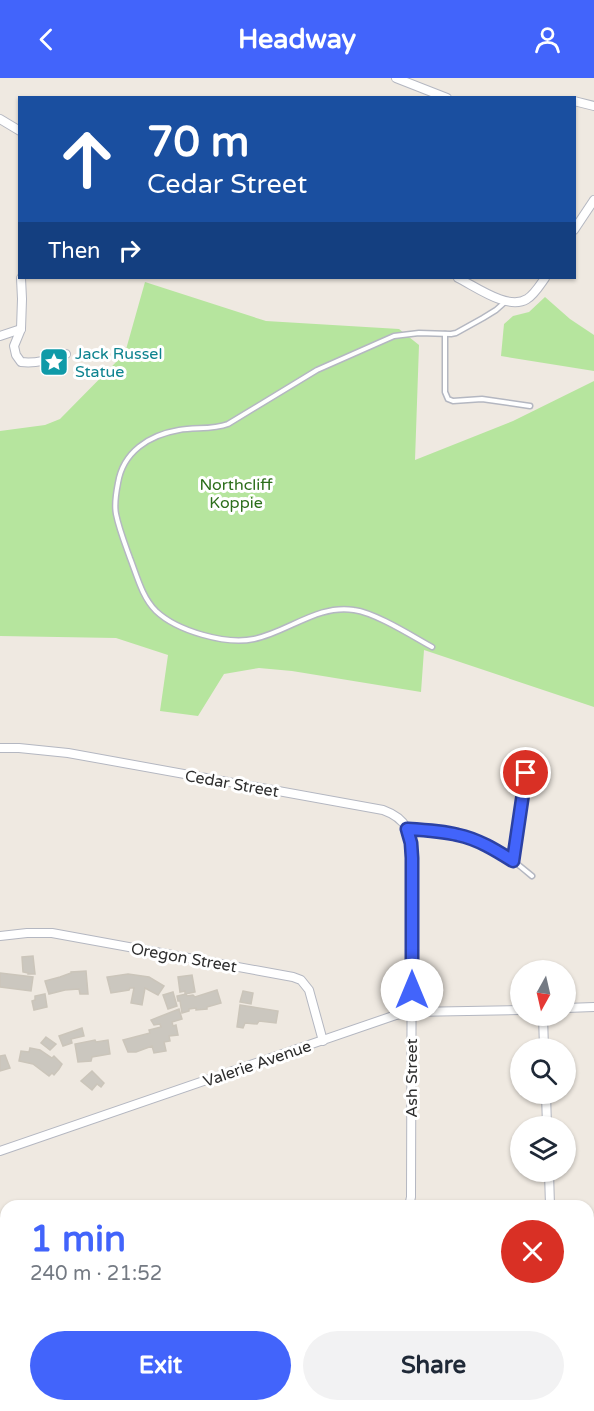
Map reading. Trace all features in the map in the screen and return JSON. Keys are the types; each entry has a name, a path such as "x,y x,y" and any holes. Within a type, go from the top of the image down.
{"street":[{"path":"396,78 442,96"},
{"path":"576,102 594,106"},
{"path":"0,119 18,130"},
{"path":"576,227 594,200"},
{"path":"21,279 21,330 14,346 16,355 21,362 31,363 66,354"},
{"path":"460,279 506,301 520,302 529,298 544,279"},
{"path":"0,336 21,330"},
{"name":"Cedar Street","path":"0,748 68,753 383,810 394,814 404,822 407,829"},
{"name":"Ash Street","path":"407,829 411,843 412,879 410,1200"},
{"name":"Oregon Street","path":"0,936 52,933 293,977 302,980 309,990 324,1041"},
{"path":"576,1008 594,1007"},
{"name":"Valerie Avenue","path":"0,1151 396,1015 411,1012 510,1010"},
{"path":"549,1182 550,1200"}],"lane":[{"path":"432,647 370,614 354,609 323,612 254,639 231,641 205,636 166,618 156,610 142,591 122,536 115,501 119,476 125,460 135,449 161,435 180,430 213,428 228,424 317,370 394,336 456,333 496,310 506,301"},
{"path":"445,334 445,392 448,399 464,401 482,399 530,406"},
{"path":"513,861 528,753"},
{"path":"407,829 441,831 483,844 513,861 531,876"}],"green space":[{"name":"Northcliff Koppie","path":"145,282 266,321 399,329 419,345 415,460 513,421 594,381 594,707 424,650 421,692 292,671 259,668 224,674 198,716 160,711 168,655 116,638 0,636 0,431 45,425 60,419 125,353"},
{"path":"545,297 570,319 594,335 594,371 501,356 504,324 513,316 529,312"}],"building":[{"path":"33,956 35,974 23,972 22,957"},
{"path":"86,971 88,994 80,994 79,989 49,994 45,981 71,972"},
{"path":"0,973 33,977 31,991 0,987"},
{"path":"128,974 149,977 164,986 158,995 145,988 142,1005 131,1003 134,988 111,993 107,977"},
{"path":"192,975 195,992 185,994 185,991 180,992 178,977"},
{"path":"217,990 221,1003 207,1007 207,1009 189,1009 182,1013 177,996 186,994 195,997"},
{"path":"243,991 253,993 251,1004 240,1002"},
{"path":"173,992 177,1006 168,1009 163,995"},
{"path":"45,994 47,1007 34,1010 32,1001 35,1000 35,996"},
{"path":"240,1005 278,1011 276,1023 259,1021 257,1024 245,1023 243,1028 237,1027"},
{"path":"179,1009 182,1019 172,1022 173,1026 176,1025 178,1035 169,1036 170,1041 164,1042 166,1051 154,1053 152,1046 136,1052 128,1052 123,1040 150,1033 149,1030 161,1027 160,1024 154,1025 151,1020"},
{"path":"82,1028 84,1036 71,1039 72,1043 63,1046 59,1036"},
{"path":"46,1037 56,1044 50,1050 41,1043"},
{"path":"95,1040 96,1042 108,1040 110,1054 92,1057 91,1061 78,1062 75,1044"},
{"path":"30,1048 40,1050 52,1058 54,1056 62,1064 54,1075 52,1073 49,1076 33,1064 19,1061 21,1051 29,1052"},
{"path":"5,1055 10,1068 0,1071 0,1056"},
{"path":"92,1071 104,1083 101,1087 97,1084 92,1090 81,1081"}],"place":[{"name":"Jack Russel Statue","path":"54,362"}],"route":[{"path":"412,990 412,858 410,835 407,829 441,831 461,836 483,844 513,861 526,773"}]}
